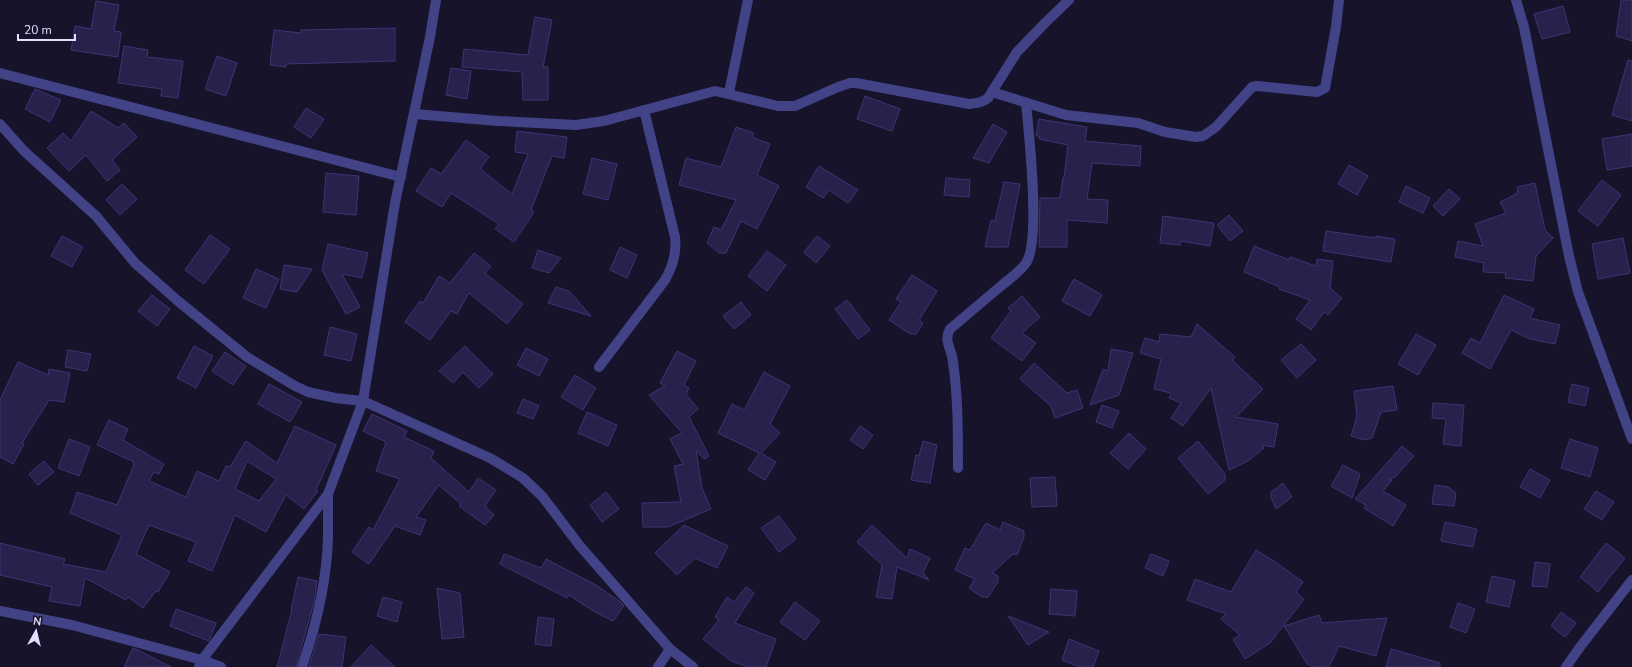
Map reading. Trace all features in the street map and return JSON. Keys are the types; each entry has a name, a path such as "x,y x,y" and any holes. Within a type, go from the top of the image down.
{"street":[{"path":"201,664 328,494 362,401 395,203 415,114 436,0"},
{"path":"728,93 748,0"},
{"path":"415,114 498,121 576,125 589,124 715,91 788,107 805,103 850,83 908,91 969,104 983,102 992,92 1017,52 1070,0"},
{"path":"992,92 1066,115 1138,123 1172,134 1196,137 1203,136 1216,127 1252,87 1257,86 1317,92 1324,89 1327,83 1339,0"},
{"path":"1516,0 1524,27 1569,256 1578,292 1632,439"},
{"path":"0,73 401,177"},
{"path":"958,468 958,418 953,362 947,337 950,329 1016,274 1026,263 1029,257 1032,239 1032,199 1026,103"},
{"path":"599,367 670,272 676,254 675,237 644,110"},
{"path":"0,124 24,151 96,216 135,263 178,301 248,357 295,386 308,392 335,398 362,401 490,458 523,478 542,496 580,546 670,649 693,667"},
{"path":"302,667 310,643 324,580 328,538 328,494"},
{"path":"1566,667 1632,580"},
{"path":"0,610 72,625 201,664 221,667"},
{"path":"658,667 670,649"}],"building":[{"path":"1621,0 1632,0 1632,41 1616,36"},
{"path":"96,1 119,5 114,31 121,32 118,57 71,50 75,26 91,29"},
{"path":"1563,6 1570,32 1542,39 1534,14"},
{"path":"535,17 552,20 543,67 548,67 548,100 523,100 522,72 462,67 464,49 528,55"},
{"path":"395,28 395,61 286,64 286,67 270,65 274,30 301,33 301,30"},
{"path":"124,46 148,50 147,57 183,61 178,98 161,96 162,89 118,83"},
{"path":"217,56 237,63 226,96 205,89"},
{"path":"1628,60 1632,61 1632,121 1612,115"},
{"path":"451,68 471,71 467,99 446,95"},
{"path":"35,89 61,100 50,122 25,109"},
{"path":"865,96 900,109 892,131 857,119"},
{"path":"306,108 324,119 311,138 294,127"},
{"path":"91,111 118,128 124,123 137,137 112,160 120,170 107,181 86,155 69,171 47,148 63,133 71,141"},
{"path":"1039,119 1087,127 1085,141 1141,146 1140,166 1092,163 1087,199 1108,200 1107,223 1067,220 1067,247 1039,247 1040,198 1060,198 1068,145 1039,139 1039,136 1036,136"},
{"path":"993,124 1007,132 989,163 973,158"},
{"path":"736,127 754,133 752,137 770,144 757,175 779,186 757,229 741,221 726,253 719,253 707,243 714,227 721,230 736,200 679,185 686,158 721,167"},
{"path":"517,131 567,137 564,158 552,156 531,210 534,212 514,242 495,229 499,224 451,193 442,207 416,191 431,168 441,174 466,140 489,157 480,169 512,194 528,154 515,152"},
{"path":"1632,134 1632,166 1607,170 1602,139"},
{"path":"592,158 617,164 608,200 583,194"},
{"path":"1349,165 1368,176 1357,195 1338,184"},
{"path":"819,166 858,190 848,203 829,190 823,198 806,187"},
{"path":"326,173 359,176 356,215 323,212"},
{"path":"946,178 970,180 969,197 944,195"},
{"path":"1602,180 1621,195 1598,226 1578,211"},
{"path":"1004,182 1020,184 1008,247 985,247 991,220 995,221"},
{"path":"1535,183 1545,230 1553,238 1536,256 1533,281 1505,278 1506,273 1483,272 1484,263 1455,257 1458,241 1483,246 1475,224 1506,213 1500,202 1518,193 1517,187"},
{"path":"122,184 137,199 120,215 106,200"},
{"path":"1406,186 1430,198 1423,213 1399,202"},
{"path":"1449,189 1460,199 1443,216 1433,206"},
{"path":"1229,215 1243,231 1230,241 1217,225"},
{"path":"1163,216 1214,223 1210,246 1181,241 1180,245 1160,243"},
{"path":"1326,231 1395,239 1391,262 1323,251"},
{"path":"210,235 230,249 204,284 185,270"},
{"path":"62,236 83,247 72,267 51,256"},
{"path":"817,236 830,246 816,263 804,252"},
{"path":"1623,238 1630,273 1598,279 1592,244"},
{"path":"328,244 368,253 362,278 342,274 360,307 346,314 322,270"},
{"path":"1254,246 1289,260 1290,257 1316,266 1317,259 1333,261 1330,288 1342,298 1328,315 1324,312 1311,330 1296,319 1310,300 1279,289 1280,287 1244,272"},
{"path":"620,247 637,255 627,278 610,270"},
{"path":"538,250 561,258 549,273 532,268"},
{"path":"767,251 786,265 767,291 748,276"},
{"path":"474,253 491,266 485,273 523,304 507,324 469,293 457,314 451,311 430,340 405,322 420,301 423,303 439,276 450,283"},
{"path":"284,265 312,269 297,292 280,289"},
{"path":"256,269 279,279 266,308 243,298"},
{"path":"912,275 937,291 919,320 923,323 916,334 910,334 889,320 901,302 896,299"},
{"path":"1074,279 1102,295 1090,316 1062,301"},
{"path":"556,287 569,291 591,316 548,303"},
{"path":"152,295 170,309 157,326 138,311"},
{"path":"1504,295 1534,309 1530,318 1560,325 1555,344 1530,339 1511,330 1490,369 1462,353 1471,338 1480,343"},
{"path":"1022,296 1040,317 1022,333 1036,343 1022,361 991,338 1011,311 1008,308"},
{"path":"847,300 870,330 858,339 835,309"},
{"path":"741,302 751,315 734,329 723,316"},
{"path":"1197,324 1235,357 1232,360 1263,389 1236,417 1278,424 1274,447 1262,445 1264,448 1248,461 1229,470 1211,388 1183,426 1171,418 1181,403 1169,398 1171,393 1154,389 1161,359 1140,353 1145,338 1159,342 1160,334 1191,337"},
{"path":"330,327 357,334 351,361 324,355"},
{"path":"1416,334 1436,345 1418,375 1398,364"},
{"path":"1301,344 1316,360 1297,378 1281,360"},
{"path":"194,346 213,356 196,388 177,378"},
{"path":"465,346 493,374 479,388 463,372 453,383 439,371"},
{"path":"526,348 548,359 539,376 517,365"},
{"path":"1111,349 1133,353 1119,395 1090,405 1103,369 1108,371"},
{"path":"68,350 91,354 87,371 65,367"},
{"path":"677,351 696,361 684,385 689,388 686,394 698,409 689,417 709,456 704,459 696,450 702,488 711,509 668,527 643,527 642,503 681,502 674,466 683,464 670,439 682,433 649,395 665,386 660,383"},
{"path":"225,352 246,366 233,385 212,371"},
{"path":"18,362 48,375 49,369 70,373 64,402 49,400 22,443 24,444 13,464 0,457 0,400"},
{"path":"1034,363 1067,393 1077,390 1083,408 1055,418 1051,406 1020,379"},
{"path":"764,372 790,386 770,424 780,433 761,453 776,462 765,480 748,470 759,453 718,433 732,404 744,410"},
{"path":"575,375 596,388 583,410 561,397"},
{"path":"269,384 302,402 290,422 258,404"},
{"path":"1572,384 1589,388 1585,406 1568,402"},
{"path":"1393,386 1397,410 1381,412 1372,438 1365,440 1351,436 1357,416 1354,391"},
{"path":"523,399 539,406 533,419 517,413"},
{"path":"1433,403 1464,405 1461,446 1443,444 1446,419 1432,418"},
{"path":"1102,405 1119,411 1112,428 1096,422"},
{"path":"587,412 617,425 608,446 578,433"},
{"path":"372,414 407,431 404,437 434,451 431,458 469,492 478,478 496,490 485,506 494,515 485,525 459,506 461,504 439,485 416,517 426,520 420,535 395,526 369,564 352,552 369,527 373,530 400,479 376,471 386,442 363,431"},
{"path":"109,420 128,429 123,440 164,464 159,474 154,472 149,481 186,497 197,471 219,481 226,466 230,467 246,441 277,463 295,426 336,445 316,490 318,491 304,509 286,495 266,532 235,515 212,571 188,561 196,542 149,525 136,554 170,572 158,592 156,591 143,608 128,597 126,600 85,578 80,606 49,601 52,587 0,575 0,543 65,559 63,564 106,572 122,535 70,513 77,492 117,505 134,462 97,445","holes":["247,461 276,479 259,501 235,489"]},
{"path":"860,426 873,435 863,449 850,440"},
{"path":"1129,433 1146,449 1128,469 1110,453"},
{"path":"69,439 90,447 79,476 58,468"},
{"path":"1570,439 1598,448 1590,477 1561,468"},
{"path":"923,441 937,445 930,483 911,480 916,455 919,456"},
{"path":"1198,441 1225,474 1225,480 1208,494 1178,458"},
{"path":"1402,446 1414,456 1395,477 1388,480 1392,480 1383,491 1406,505 1393,526 1364,508 1366,505 1355,499"},
{"path":"44,461 54,472 38,485 29,474"},
{"path":"1343,465 1360,474 1352,498 1331,486"},
{"path":"1530,469 1550,480 1540,498 1520,487"},
{"path":"1055,477 1057,506 1032,507 1030,478"},
{"path":"1283,483 1292,497 1276,509 1271,497 1271,492"},
{"path":"1435,485 1448,487 1456,493 1454,506 1432,504"},
{"path":"1596,491 1614,502 1602,520 1584,509"},
{"path":"606,492 619,509 602,522 590,505"},
{"path":"779,516 796,539 779,552 761,528"},
{"path":"1003,522 1024,531 1024,537 1017,555 1013,554 992,573 998,576 998,582 988,597 982,597 969,588 975,579 955,570 965,548 970,550 986,523 1000,530"},
{"path":"1445,522 1477,529 1473,547 1441,541"},
{"path":"684,525 728,546 717,568 695,558 677,575 655,553"},
{"path":"872,525 907,558 910,549 930,558 923,573 929,580 897,567 892,599 876,597 882,565 857,542"},
{"path":"1606,543 1625,558 1598,592 1580,577"},
{"path":"1256,550 1303,582 1296,592 1304,599 1270,643 1245,659 1233,639 1240,635 1221,619 1226,614 1187,600 1195,579 1231,592"},
{"path":"504,554 541,568 546,559 596,585 624,606 613,621 593,611 569,595 567,598 500,564"},
{"path":"1151,554 1169,561 1163,576 1145,568"},
{"path":"1535,562 1550,564 1547,587 1532,586"},
{"path":"1492,576 1515,581 1509,607 1486,602"},
{"path":"298,577 317,581 314,602 296,667 277,667 292,610"},
{"path":"746,587 754,593 735,623 776,639 766,667 748,667 731,661 703,639 719,620 715,617 727,597 734,602"},
{"path":"437,588 460,593 464,637 442,639"},
{"path":"1051,589 1077,591 1075,616 1049,614"},
{"path":"383,597 402,602 397,622 377,616"},
{"path":"795,602 820,621 805,640 780,622"},
{"path":"1458,603 1475,609 1466,633 1450,627"},
{"path":"176,609 216,623 209,641 170,626"},
{"path":"1561,612 1576,623 1565,637 1551,626"},
{"path":"1319,615 1322,623 1387,618 1376,656 1339,646 1329,667 1314,667 1307,664 1284,626"},
{"path":"1008,616 1049,632 1028,645"},
{"path":"538,617 554,619 551,646 535,644"},
{"path":"319,634 346,637 342,667 309,667"},
{"path":"1069,639 1099,651 1093,667 1080,667 1062,660"},
{"path":"371,645 395,667 351,667"},
{"path":"133,648 138,650 171,667 124,667"},
{"path":"1391,649 1440,663 1440,667 1386,667"}]}
